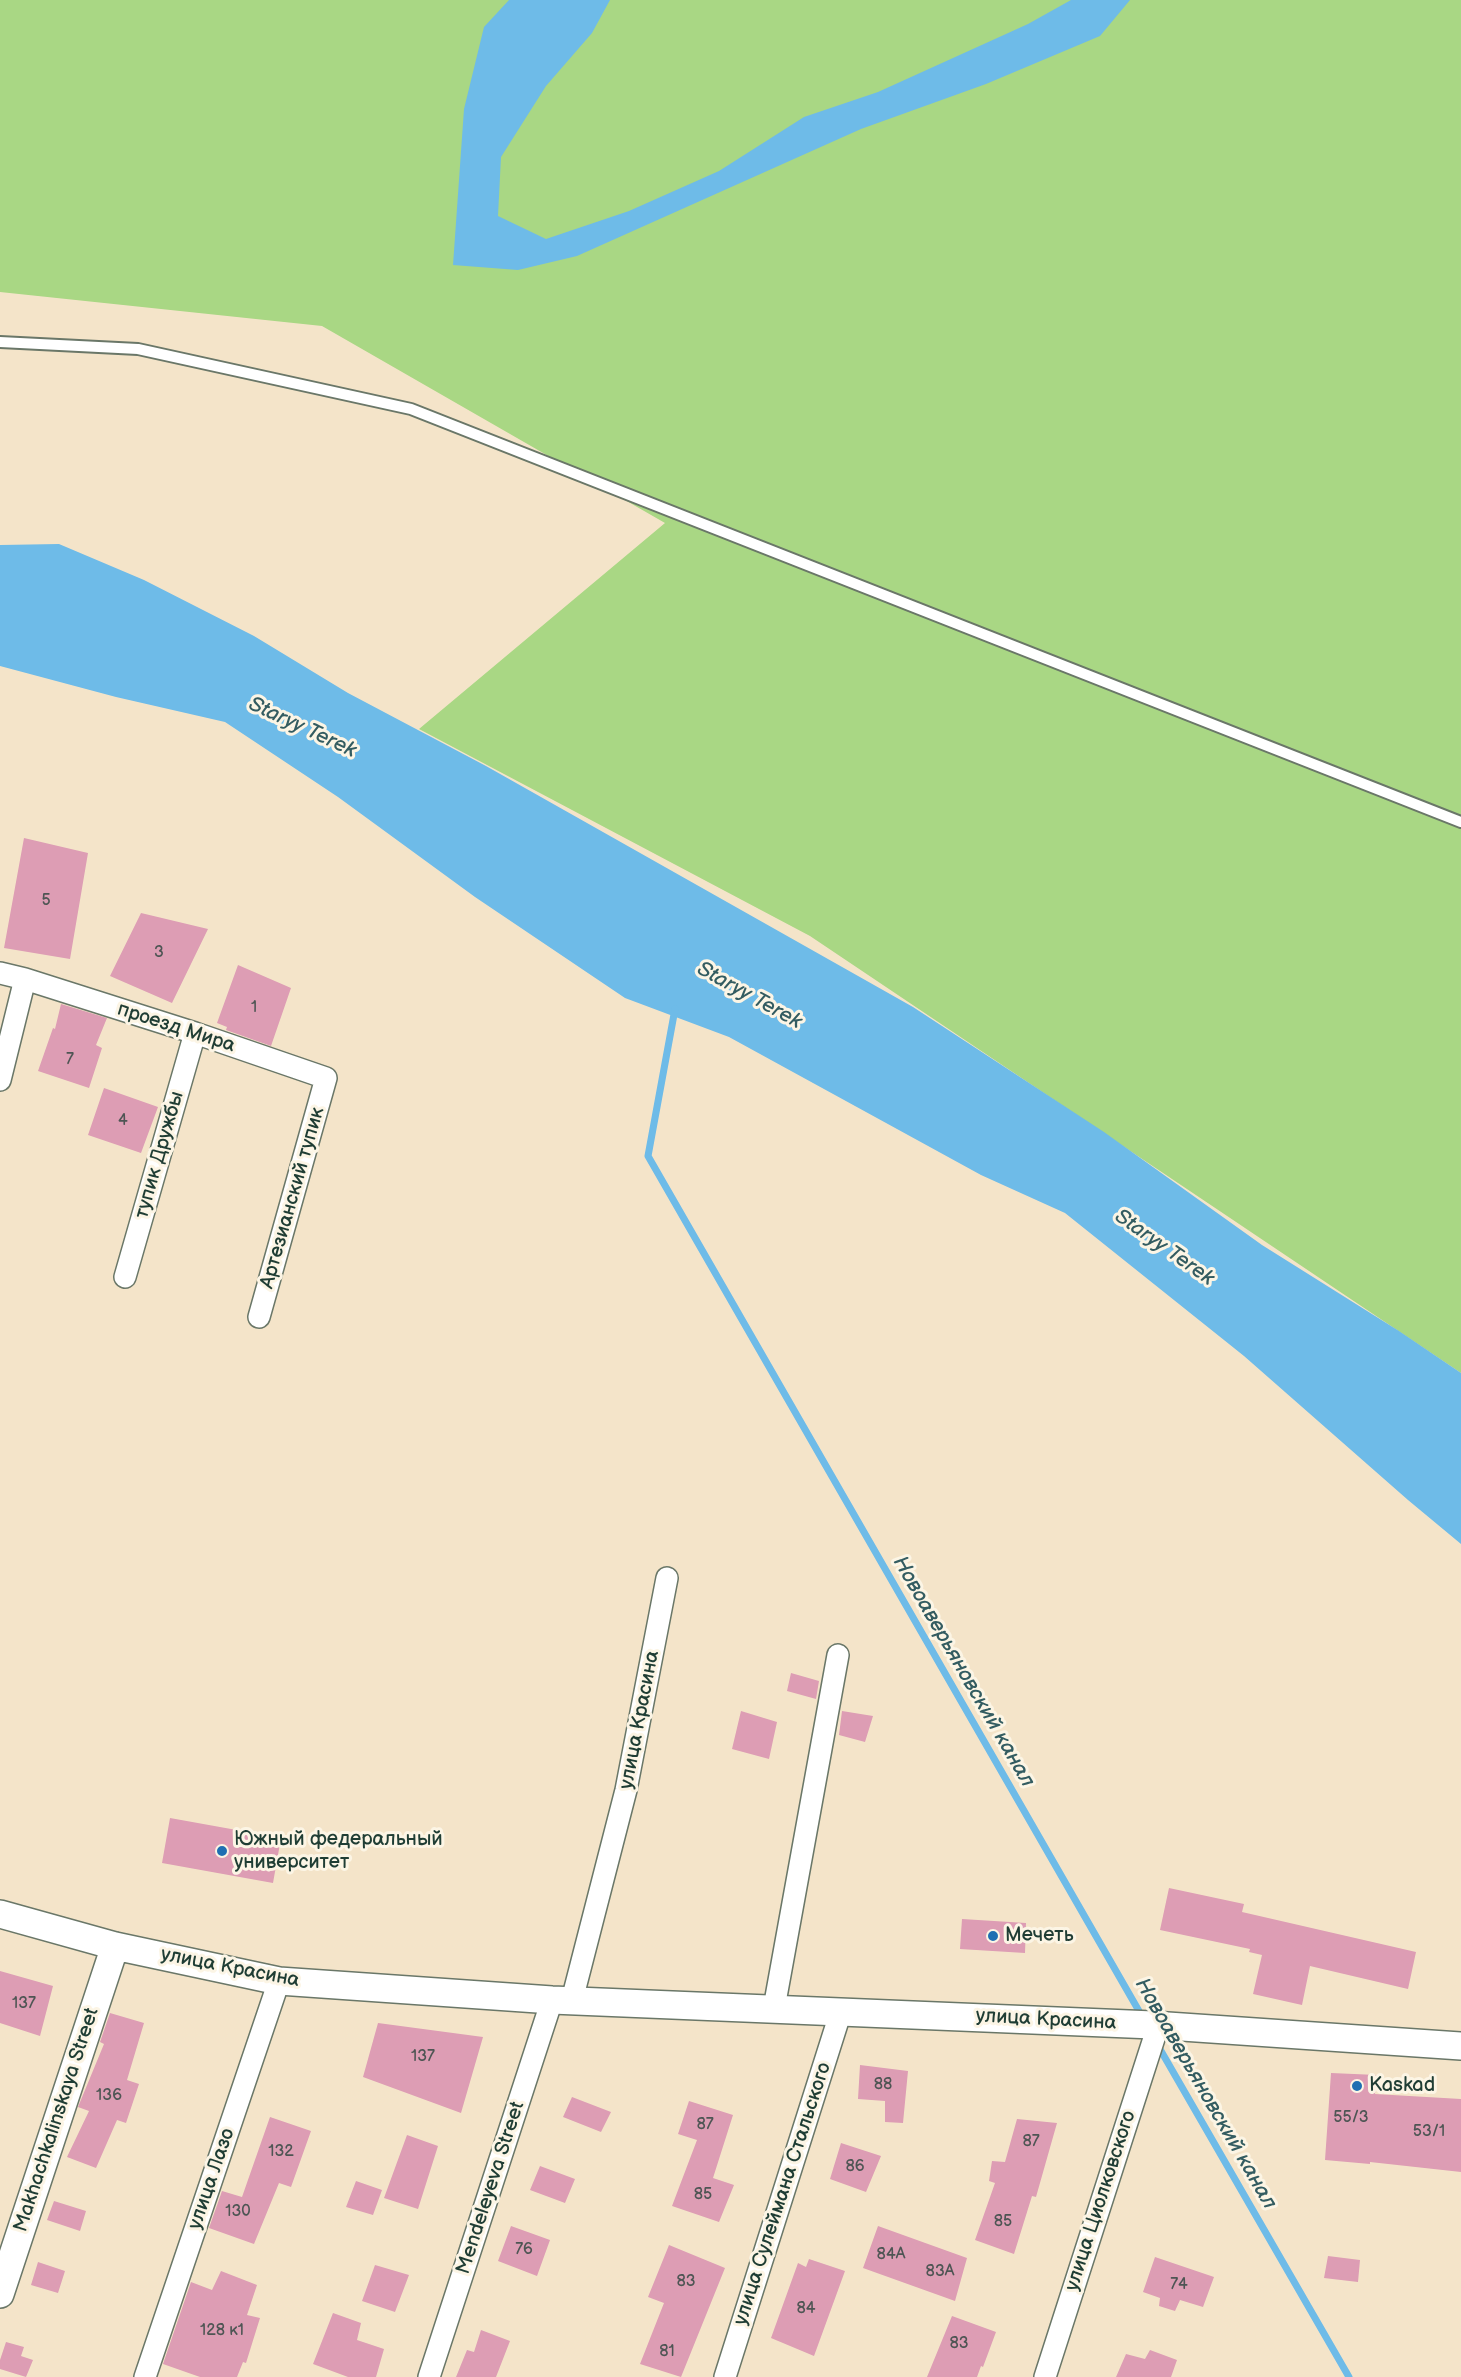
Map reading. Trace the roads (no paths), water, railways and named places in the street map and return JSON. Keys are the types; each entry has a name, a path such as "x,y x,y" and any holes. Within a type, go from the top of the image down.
{"street":[{"name":"проезд Мира","path":"0,973 195,1033 326,1078"},
{"path":"0,1080 25,979"},
{"name":"тупик Дружбы","path":"125,1277 195,1033"},
{"name":"Артезианский тупик","path":"259,1317 326,1078"},
{"name":"улица Красина","path":"562,2000 626,1790 667,1578"},
{"path":"774,2008 838,1655"},
{"name":"улица Красина","path":"0,1914 115,1946 279,1981 562,2000 1158,2026 1461,2046"},
{"name":"Makhachkalinskaya Street","path":"0,2294 115,1946"},
{"name":"улица Лазо","path":"145,2377 279,1981"},
{"name":"Mendeleyeva Street","path":"429,2377 562,2000"},
{"name":"улица Сулеймана Стальского","path":"725,2377 841,2011"},
{"name":"улица Циолковского","path":"1045,2377 1158,2026"}],"lane":[{"path":"0,342 138,349 411,409 1461,822"}],"water":[{"path":"509,0 610,0 592,33 546,86 501,157 498,216 546,239 629,211 719,171 804,117 878,92 1028,24 1071,0 1130,0 1100,36 986,84 861,129 577,256 518,270 453,265 464,109 484,27"},
{"name":"Staryy Terek","path":"59,544 144,580 254,636 348,693 486,766 913,1007 1104,1132 1262,1245 1461,1373 1461,1544 1244,1356 1065,1213 981,1175 729,1037 625,998 475,897 338,797 225,722 116,697 0,666 0,545"}],"waterway":[{"name":"Новоаверьяновский канал","path":"675,1009 648,1156 1143,2018"},
{"name":"Новоаверьяновский канал","path":"1157,2044 1349,2377"}],"place":[{"name":"Южный федеральный университет","path":"222,1851"},
{"name":"Мечеть","path":"993,1936"},
{"name":"Kaskad","path":"1357,2086"}]}
